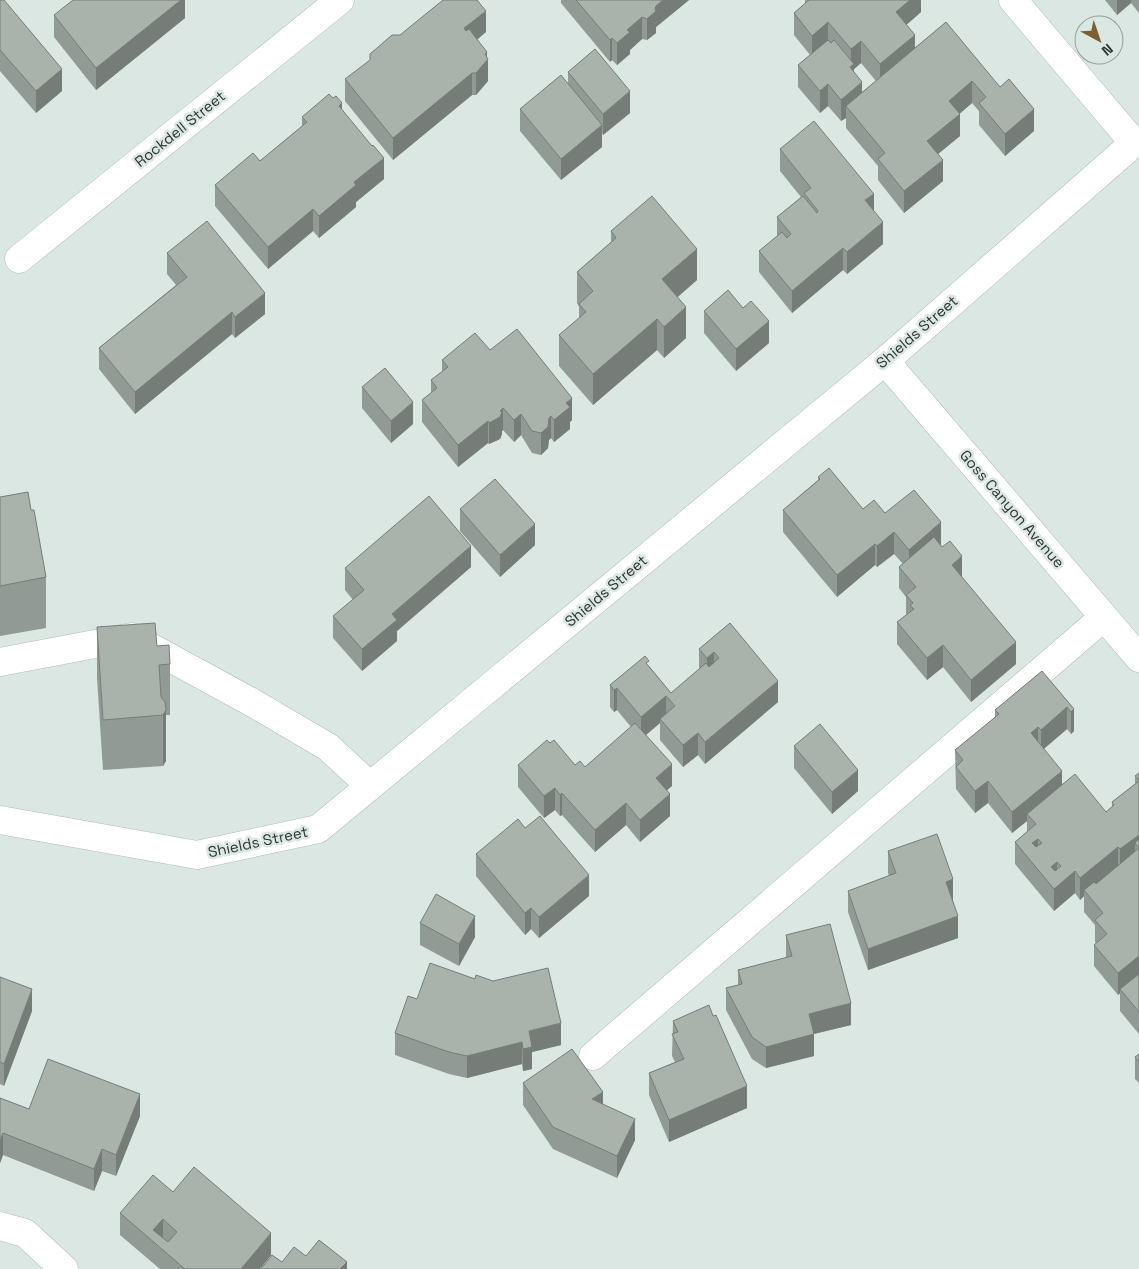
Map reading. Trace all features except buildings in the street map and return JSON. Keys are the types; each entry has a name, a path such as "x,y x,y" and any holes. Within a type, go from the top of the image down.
{"street":[{"name":"Rockdell Street","path":"19,259 340,0"},
{"path":"1013,0 1137,142"},
{"name":"Shields Street","path":"0,820 198,855 318,830 885,361 1137,142"},
{"name":"Goss Canyon Avenue","path":"885,361 1139,658"},
{"path":"593,1056 1104,617"},
{"path":"0,662 132,637 253,703 328,747 370,786"},
{"path":"0,1226 25,1233 64,1269"}]}
